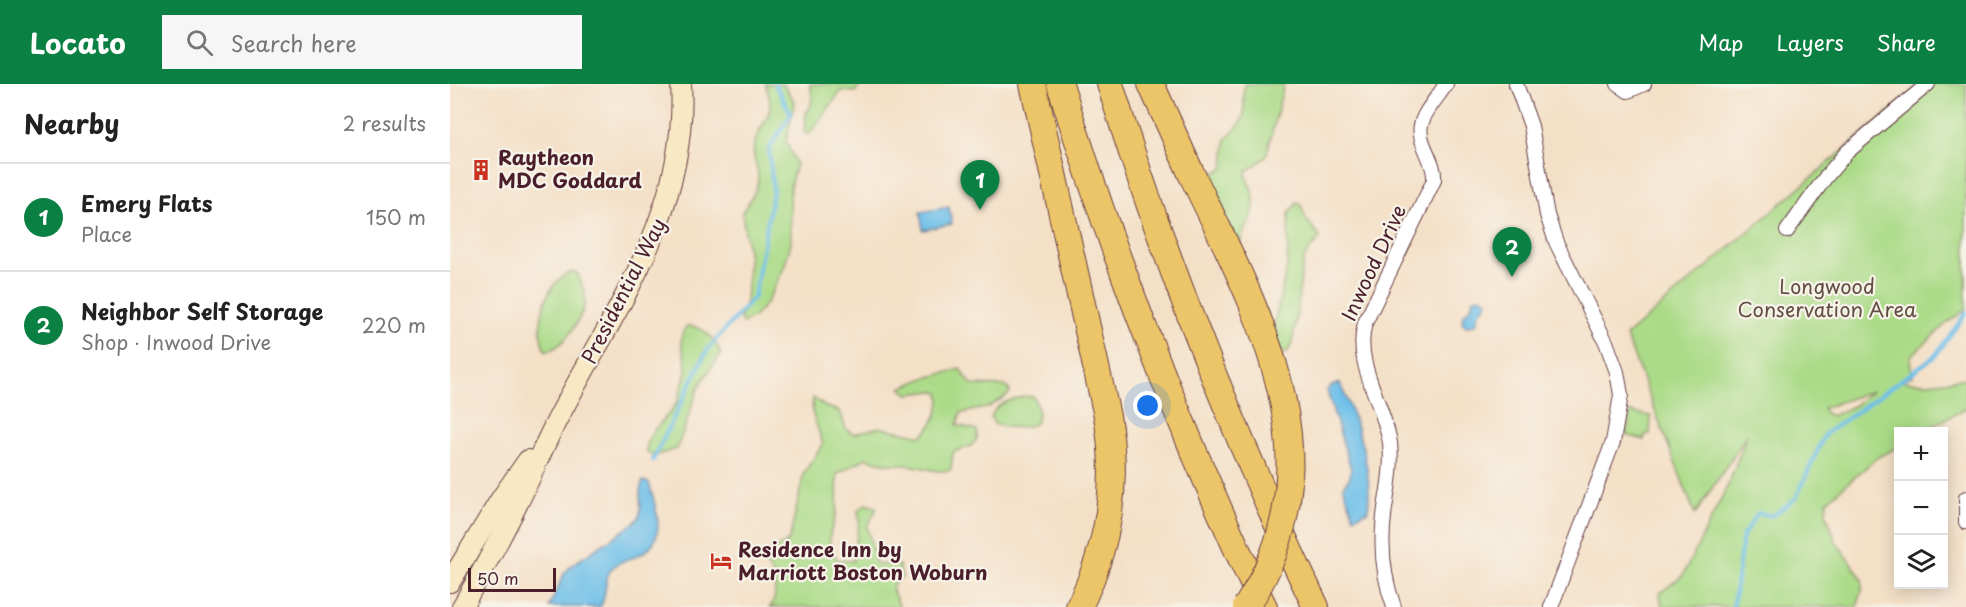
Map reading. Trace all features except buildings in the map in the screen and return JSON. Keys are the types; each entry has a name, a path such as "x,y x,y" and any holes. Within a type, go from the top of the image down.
{"highway":[{"path":"1033,84 1107,416 1113,457 1112,501 1107,531 1095,570 1079,607"},
{"path":"1060,84 1107,226 1156,358 1222,517 1264,607"},
{"path":"1110,84 1155,220 1216,381 1316,607"},
{"path":"1151,84 1260,319 1278,376 1288,432 1290,471 1284,515 1272,557 1246,607"}],"street":[{"name":"Presidential Way","path":"462,607 518,503 556,421 632,283 660,221 672,186 679,148 681,84"},
{"name":"Inwood Drive","path":"1394,607 1382,562 1383,530 1391,483 1390,448 1364,357 1362,334 1365,323 1434,180 1433,166 1420,128 1446,84"},
{"path":"1516,84 1531,126 1545,202 1556,242 1606,342 1620,387 1620,411 1613,442 1551,607"},
{"path":"1618,84 1628,91 1644,84"},
{"path":"1787,231 1847,152 1928,84"},
{"name":"Presidential Way","path":"450,582 502,497 556,421"},
{"path":"1966,498 1966,522"}],"green space":[{"path":"765,84 783,84 795,102 786,141 796,164 790,187 791,243 784,268 767,302 755,316 743,324 740,319 746,301 749,260 742,212 755,192 758,181 753,149 769,111 769,95"},
{"path":"810,84 861,84 855,92 841,91 809,135 804,132 806,113 809,110 812,96"},
{"path":"1244,84 1284,84 1266,157 1246,172 1254,196 1254,207 1239,247 1205,177 1224,168 1226,139 1243,119"},
{"name":"Longwood Conservation Area","path":"1921,84 1966,84 1966,309 1910,357 1912,376 1899,381 1929,383 1966,378 1966,408 1931,427 1894,427 1894,449 1878,457 1827,501 1826,514 1836,541 1862,579 1862,592 1857,607 1662,607 1660,593 1683,575 1729,483 1747,435 1695,514 1626,336","holes":["1872,391 1855,405 1832,416 1825,413 1823,408"]},
{"path":"1297,203 1301,205 1306,219 1320,237 1304,259 1296,324 1291,346 1287,353 1283,353 1272,333 1287,267 1289,213"},
{"path":"576,272 585,296 582,312 566,339 552,349 545,350 541,329 545,303 557,282 566,275"},
{"path":"687,326 693,326 708,334 721,354 699,386 677,449 654,456 646,452 651,435 673,409 685,376 686,361 681,341"},
{"path":"960,369 972,385 1005,386 1010,391 989,407 961,413 957,425 977,430 977,439 971,446 953,452 951,470 936,471 866,458 837,474 837,509 830,534 833,552 838,560 853,561 859,522 858,511 866,504 877,508 867,527 876,564 899,565 902,577 892,588 899,607 770,607 775,590 774,583 770,571 763,562 762,555 787,542 790,537 804,473 823,444 812,412 813,398 826,407 840,411 846,429 854,434 879,427 922,436 936,416 939,393 934,391 908,394 901,388 922,379"},
{"path":"1026,396 1034,397 1038,410 1037,422 1016,428 994,424 991,417 996,408 1005,402"},
{"path":"1630,412 1651,416 1650,434 1645,435 1644,440 1626,435"}],"water":[{"path":"949,207 952,224 923,230 920,212"},
{"path":"1479,297 1487,300 1487,304 1479,312 1476,325 1466,326 1462,322 1463,315 1471,307 1473,299"},
{"path":"1340,383 1358,429 1368,478 1368,511 1354,517 1343,486 1350,477 1351,469 1327,391 1329,387"},
{"path":"643,481 649,483 655,502 658,523 654,541 639,555 613,568 608,575 600,607 549,607 564,574 570,567 639,517 640,490"}],"waterway":[{"path":"653,460 707,350 754,297 773,191 769,149 791,114 775,84"},
{"path":"1733,607 1743,535 1758,513 1772,516 1796,498 1825,434 1935,356 1966,313"}],"place":[{"name":"Raytheon MDC Goddard","path":"481,170"},
{"name":"Emery Flats","path":"980,210"},
{"name":"Neighbor Self Storage","path":"1512,277"},
{"name":"Residence Inn by Marriott Boston Woburn","path":"721,561"}]}
